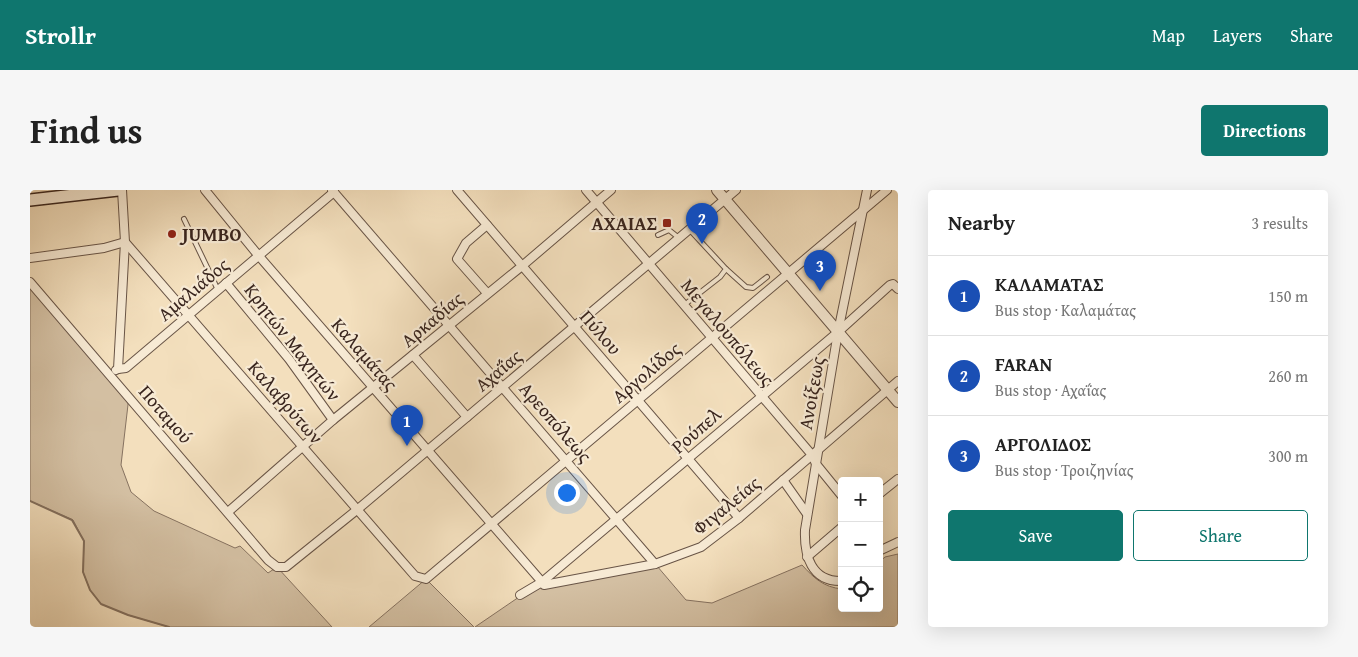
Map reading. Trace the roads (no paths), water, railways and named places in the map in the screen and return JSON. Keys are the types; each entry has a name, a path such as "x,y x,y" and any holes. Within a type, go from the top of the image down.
{"main road":[{"path":"30,200 120,190"}],"street":[{"path":"118,368 124,242 120,190"},
{"name":"Καλαμάτας","path":"205,190 258,256 542,582"},
{"name":"Πύλου","path":"457,190 739,518"},
{"name":"Μεγαλουπόλεως","path":"586,190 710,338 812,455 816,464 838,491"},
{"name":"Αρκαδίας","path":"228,512 333,420 374,389 611,190"},
{"path":"717,190 898,402"},
{"name":"Αχαΐας","path":"277,567 286,567 358,509 736,190"},
{"name":"Ανοίξεως","path":"807,557 804,546 807,514 838,332 867,190"},
{"name":"Αργολίδος","path":"426,579 887,190"},
{"name":"Αμαλιάδος","path":"110,374 118,368 126,368 333,191"},
{"name":"Αρεοπόλεως","path":"333,191 450,324 655,564"},
{"path":"487,225 466,243 457,259 487,294"},
{"path":"30,258 104,248 124,242"},
{"name":"Καλαβρύτων","path":"124,242 304,446 415,576 426,579"},
{"name":"Ποταμού","path":"30,282 268,560 277,567"},
{"name":"Κρητών Μαχητών","path":"226,283 289,359 333,420"},
{"name":"Ρούπελ","path":"520,595 542,582 618,519 838,332 890,285 893,284 898,289"},
{"path":"413,355 467,417"},
{"name":"Φιγαλείας","path":"542,582 544,585 655,564 693,552 739,518 898,381"},
{"path":"883,491 898,479"},
{"path":"784,480 807,514"},
{"path":"838,530 807,557 814,570 822,577 828,580 838,581"},
{"path":"883,546 898,542"}],"lane":[{"path":"184,219 218,290"},
{"path":"689,229 726,269 746,287 753,288 768,277"},
{"path":"658,235 669,230 679,238"},
{"path":"688,302 720,277 726,269"}],"waterway":[{"path":"30,501 72,520 84,541 83,572 90,590 101,604 128,615 169,627"}],"place":[{"name":"AXAΙΑΣ","path":"667,223"},
{"name":"JUMBO","path":"172,234"},
{"name":"FARAN","path":"702,244"},
{"name":"ΑΡΓΟΛΙΔΟΣ","path":"820,291"},
{"name":"ΚΑΛΑΜΑΤΑΣ","path":"407,446"}]}
